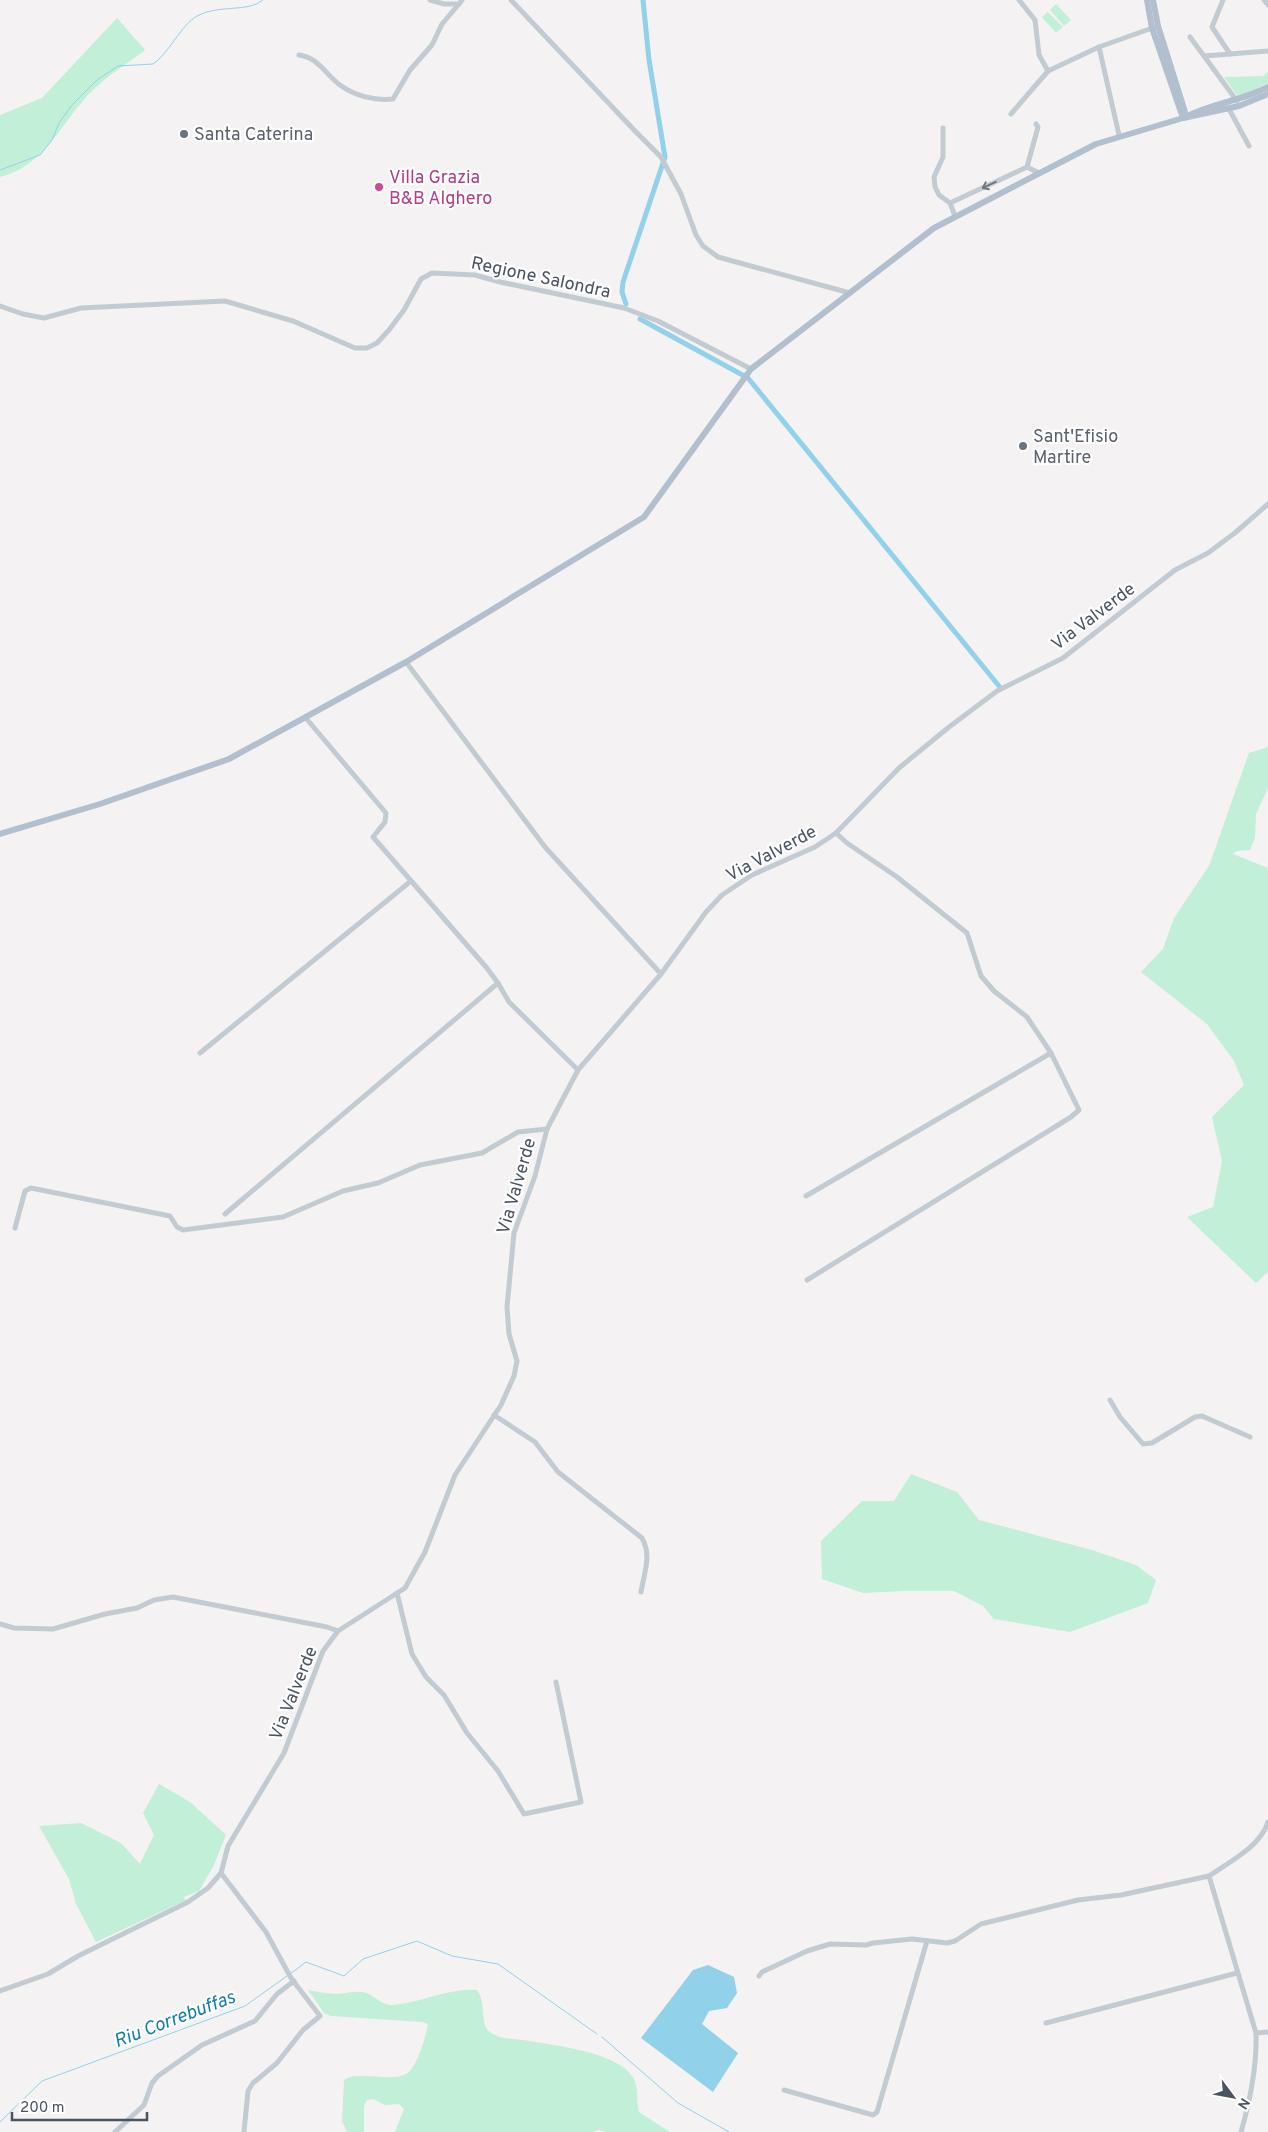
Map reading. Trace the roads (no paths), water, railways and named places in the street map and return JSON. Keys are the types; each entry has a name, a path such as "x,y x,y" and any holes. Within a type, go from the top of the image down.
{"main road":[{"path":"1147,0 1185,112 1183,118"},
{"path":"1154,0 1155,27"},
{"path":"1183,118 1195,112 1238,103 1267,92"},
{"path":"0,834 15,831 229,759 406,662 644,517 747,374 934,228 1096,144 1120,135 1183,118 1229,109 1238,103"}],"street":[{"path":"430,0 444,4 461,2"},
{"path":"511,0 662,157 681,194 696,235 710,251 718,257 850,293"},
{"path":"1019,0 1035,20 1039,55 1048,71"},
{"path":"1223,0 1212,27 1230,54"},
{"path":"1264,0 1268,5"},
{"path":"299,56 325,68 340,85 364,97 393,99 410,70 432,45 442,24 461,2"},
{"path":"1011,114 1048,71 1155,27"},
{"path":"1190,37 1238,103"},
{"path":"1100,48 1120,135"},
{"path":"1204,56 1268,51"},
{"path":"1229,109 1249,146"},
{"path":"950,204 1027,167 1038,128 1036,124"},
{"path":"943,128 944,157 934,182 939,195 950,204 955,216"},
{"path":"1027,167 1039,173"},
{"name":"Regione Salondra","path":"0,306 23,314 44,318 81,308 225,301 293,321 355,348 368,348 377,344 389,330 404,310 421,279 432,273 475,275 624,308 658,321 747,374"},
{"name":"Via Valverde","path":"0,1991 48,1974 78,1956 188,1902 208,1888 221,1873 228,1846 284,1753 323,1651 338,1631 405,1588 426,1552 456,1475 494,1415 514,1376 517,1361 509,1334 507,1307 514,1233 535,1176 547,1129 578,1070 661,974 706,912 722,895 752,875 815,847 836,833 899,768 949,727 997,691 1063,658 1175,570 1208,553 1236,532 1268,504"},
{"path":"406,662 546,847 661,974"},
{"path":"306,717 386,813 385,822 373,837 498,983 509,1002 578,1070"},
{"path":"807,1280 1071,1117 1079,1110 1051,1053 1027,1017 994,991 981,976 967,933 912,889 847,843 836,833"},
{"path":"200,1053 411,881"},
{"path":"225,1214 498,983"},
{"path":"806,1196 1051,1053"},
{"path":"15,1228 25,1191 31,1188 170,1216 177,1227 183,1230 283,1217 343,1191 378,1183 420,1165 482,1153 518,1132 547,1129"},
{"path":"1110,1400 1120,1417 1143,1444 1152,1443 1195,1417 1202,1416 1250,1437"},
{"path":"494,1415 535,1442 558,1472 642,1538 647,1548 647,1557 641,1592"},
{"path":"397,1593 412,1654 426,1678 444,1695 466,1733 498,1771 524,1814 581,1802 556,1682"},
{"path":"0,1624 14,1628 53,1629 105,1614 137,1608 154,1600 173,1597 327,1627 338,1631"},
{"path":"760,1976 762,1972 807,1951 830,1944 866,1946 874,1943 912,1940 947,1943 954,1941 974,1927 988,1922 1078,1900 1121,1895 1209,1876 1251,1847 1268,1822"},
{"path":"221,1873 266,1932 292,1980 320,2016 303,2030 277,2063 253,2083 248,2091 244,2132"},
{"path":"1209,1876 1256,2033 1256,2047 1248,2106 1241,2132"},
{"path":"784,2090 872,2116 877,2112 927,1941"},
{"path":"1046,2023 1237,1973"},
{"path":"115,2132 144,2105 152,2083 158,2076 202,2045 255,2021 277,1994 292,1980"},
{"path":"1256,2033 1268,2032"}],"water":[{"path":"708,1965 734,1977 737,1993 727,2008 709,2011 702,2024 738,2053 713,2092 641,2038 693,1970"}],"waterway":[{"path":"0,170 40,155 52,140 59,123 72,105 97,80 118,66 153,64 165,53 186,25 205,12 242,8 257,4 263,0"},
{"path":"626,304 622,292 623,282 665,157 649,60 643,0"},
{"path":"640,319 748,378 999,686"},
{"name":"Riu Correbuffas","path":"290,1974 306,1962 344,1976 363,1959 417,1941 452,1956 498,1964 597,2034"},
{"name":"Riu Correbuffas","path":"0,2122 42,2081 245,2006 287,1976"},
{"name":"Riu Correbuffas","path":"602,2037 678,2103 729,2132"}],"place":[{"name":"Santa Caterina","path":"184,134"},
{"name":"Villa Grazia B&B Alghero","path":"379,187"},
{"name":"Sant'Efisio Martire","path":"1023,446"}]}
